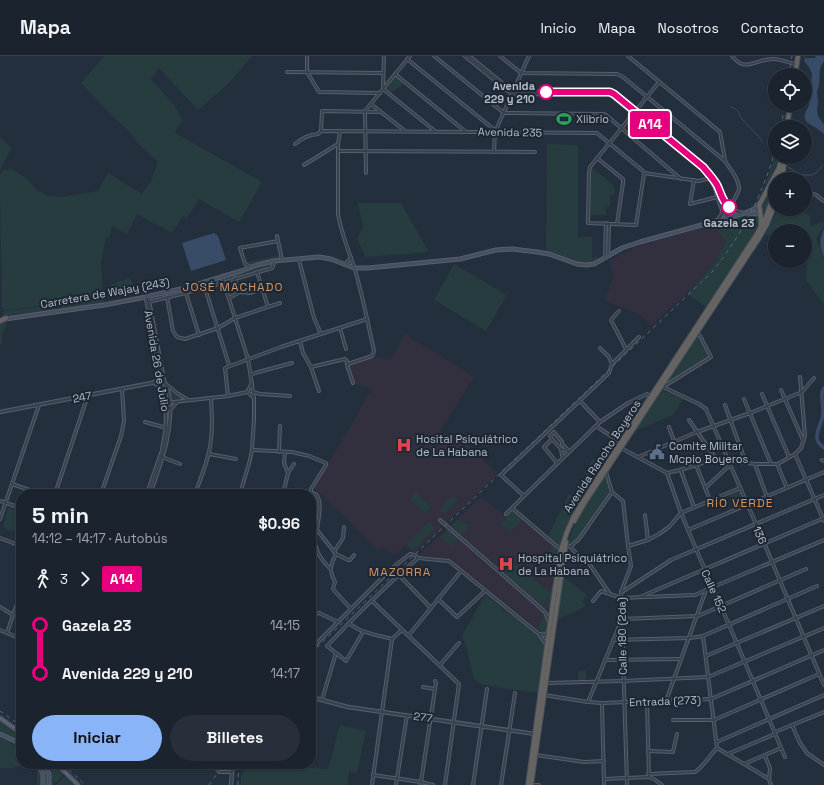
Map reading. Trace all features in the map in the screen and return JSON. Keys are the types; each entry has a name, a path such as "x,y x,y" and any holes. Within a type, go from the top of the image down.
{"highway":[{"path":"796,65 799,56"},
{"path":"797,68 799,56"},
{"path":"759,230 762,222 759,205 780,164"},
{"path":"760,214 768,213"},
{"name":"Avenida Rancho Boyeros","path":"530,785 535,734 561,550 570,524 599,476 768,216"},
{"name":"Avenida Rancho Boyeros","path":"530,785 536,754 565,547 569,533 585,502 759,238 765,228 769,216"},
{"path":"0,319 6,318"}],"main road":[{"name":"Carretera de Wajay (243)","path":"6,318 104,305 147,297 185,288 263,263 298,258 326,258 354,268 368,268 460,259 496,250 512,249 549,254 581,265 590,265 622,248 745,213 754,210 759,205"},
{"name":"Carretera de Wajay (243)","path":"745,213 760,214"},
{"path":"0,719 16,729"},
{"path":"0,734 16,742"},
{"path":"40,769 43,774 43,785"},
{"path":"46,769 49,774 49,785"},
{"path":"62,769 78,785"}],"street":[{"path":"307,56 307,72 319,92 380,93"},
{"path":"383,89 384,56"},
{"path":"366,173 365,111 410,56"},
{"path":"434,56 504,113 603,114 681,179"},
{"path":"465,56 512,93 610,92 614,94 634,112 703,167 718,187 722,210 729,218"},
{"path":"469,56 512,93"},
{"path":"500,56 521,73 617,74 623,77 725,161 740,187 731,208 734,216"},
{"path":"494,152 495,131 529,56"},
{"path":"628,56 720,132 725,161"},
{"path":"732,56 741,64 746,65 771,59 796,65"},
{"path":"407,59 495,131"},
{"path":"287,72 383,73"},
{"path":"395,74 466,132"},
{"path":"659,82 589,169 588,223 636,225 644,173 699,181 711,177"},
{"path":"383,89 435,132"},
{"path":"371,104 405,131"},
{"path":"321,131 322,111 381,112"},
{"name":"Avenida 235","path":"295,144 304,137 318,134 321,131 495,131 597,133 644,173"},
{"path":"340,131 338,144 339,224 364,301 373,353 372,356 348,364"},
{"path":"304,165 338,144"},
{"path":"338,151 535,152"},
{"path":"597,158 623,179 617,224"},
{"path":"694,180 690,204 719,196"},
{"path":"812,193 824,201"},
{"path":"719,196 731,208 745,213"},
{"path":"718,220 722,210"},
{"path":"607,223 607,257"},
{"path":"277,236 282,260"},
{"path":"251,267 245,264 240,248 278,241"},
{"path":"298,258 314,318 321,334"},
{"path":"345,264 351,258"},
{"path":"149,302 205,288 272,268 274,262"},
{"path":"241,271 245,264"},
{"path":"257,272 268,307"},
{"path":"222,277 248,359 254,398 252,450 241,489"},
{"path":"235,278 238,292"},
{"path":"205,288 230,366"},
{"path":"228,298 238,292 250,293 262,289"},
{"path":"186,293 199,335"},
{"name":"Avenida 26 de Julio","path":"147,297 160,373 163,381 167,385 170,402 170,410 162,451 148,489"},
{"name":"Avenida 26 de Julio","path":"147,297 163,381 167,428 167,440 152,489"},
{"path":"167,297 174,331 180,339 199,335 218,328 235,318 280,303"},
{"path":"619,311 611,320 626,349"},
{"path":"228,396 225,368 367,319"},
{"path":"340,328 346,349"},
{"path":"662,387 711,357 697,332"},
{"path":"524,496 501,476 609,373 612,364 639,337"},
{"path":"300,341 303,353 311,367 320,391"},
{"path":"600,348 609,357 612,364"},
{"path":"311,367 343,359 346,360 353,383"},
{"path":"251,375 292,363"},
{"path":"160,373 157,380 153,383 158,385 163,390"},
{"path":"621,448 667,473 716,459 755,464 777,464 794,454 801,448 804,441 805,436 800,377"},
{"path":"637,457 674,441 802,392 814,378"},
{"name":"247","path":"0,412 163,381"},
{"path":"247,392 252,382"},
{"path":"167,385 177,394 189,400"},
{"name":"136","path":"662,387 689,398 703,406 706,410 824,685"},
{"path":"103,489 121,436 124,421 122,389"},
{"path":"781,390 804,441"},
{"path":"166,403 228,396 247,392"},
{"path":"247,392 254,398"},
{"path":"253,392 260,394 290,396"},
{"path":"506,514 600,422 628,403 647,394 651,396"},
{"path":"762,394 790,456"},
{"path":"57,489 88,395"},
{"path":"197,489 209,454 212,419 211,398"},
{"path":"744,399 772,464"},
{"path":"580,400 600,422"},
{"path":"170,410 178,402"},
{"path":"0,519 39,405"},
{"path":"725,405 746,463"},
{"path":"689,420 716,459"},
{"path":"145,422 167,428"},
{"path":"279,452 280,426"},
{"path":"596,426 617,440"},
{"path":"669,427 674,441"},
{"path":"563,457 561,449 550,436 554,432 569,451"},
{"path":"552,439 544,447 557,463"},
{"path":"561,449 569,451"},
{"path":"252,450 292,452 310,456 326,463 311,489"},
{"path":"285,452 284,463 288,473"},
{"path":"209,454 236,459"},
{"path":"639,597 824,519 794,454"},
{"path":"162,457 180,464"},
{"path":"705,488 730,465 732,461"},
{"path":"284,489 288,473 294,464"},
{"path":"755,464 767,497"},
{"path":"777,464 787,488"},
{"path":"696,465 710,500"},
{"path":"680,470 694,507"},
{"name":"Calle 180 (2da)","path":"606,472 612,492 623,501 631,566 621,592 627,785"},
{"path":"688,530 824,472"},
{"name":"Calle 152","path":"667,473 704,570 721,606 785,757"},
{"path":"12,484 26,489"},
{"path":"628,546 648,540 669,527 681,513 740,488"},
{"path":"565,547 571,546 579,539 612,492"},
{"path":"316,494 320,501 317,530 335,553 348,560 350,560 354,555"},
{"path":"621,592 671,560 824,495"},
{"path":"0,501 16,506"},
{"path":"512,508 561,550"},
{"path":"645,515 648,540"},
{"path":"440,520 542,609 547,616 550,627 548,633 545,635 539,634"},
{"path":"330,569 335,553 343,538 344,527"},
{"path":"0,538 16,544"},
{"path":"593,601 601,591 621,598 695,596 824,540"},
{"path":"571,546 577,554 588,562 611,595"},
{"path":"316,547 318,554 330,569 336,582 332,589 351,609"},
{"path":"316,645 391,569 410,554 415,555 418,558 449,561 539,634 545,642 547,650"},
{"path":"363,632 346,661 327,646 348,623 418,558"},
{"path":"588,702 622,620 698,616 806,569"},
{"path":"409,636 461,571"},
{"path":"399,575 431,608"},
{"path":"614,640 690,638 703,636 817,586"},
{"path":"438,599 457,617 485,590"},
{"path":"666,701 698,616 706,590"},
{"path":"372,601 459,684 446,785"},
{"path":"7,633 16,606"},
{"path":"706,656 824,606"},
{"path":"0,608 13,615"},
{"path":"542,609 548,611 552,609"},
{"path":"316,614 319,613 338,622"},
{"path":"348,623 354,628 363,632 392,639"},
{"path":"546,682 596,682 708,678 824,628"},
{"path":"0,630 16,637"},
{"path":"372,785 392,639 402,630"},
{"path":"648,774 695,772 717,748 703,636"},
{"path":"440,665 459,643"},
{"name":"Entrada (273)","path":"544,695 602,703 711,699 824,650"},
{"path":"322,700 336,653"},
{"path":"605,660 682,659"},
{"path":"673,720 714,720 819,674"},
{"path":"420,785 436,683 435,681"},
{"path":"423,687 435,689"},
{"path":"473,785 487,689"},
{"path":"501,785 515,693"},
{"path":"717,742 824,695"},
{"name":"277","path":"316,698 382,712 535,734"},
{"path":"647,701 649,777"},
{"path":"602,703 604,785"},
{"path":"728,754 824,712"},
{"path":"396,785 407,715"},
{"path":"792,725 800,743 807,752 824,765"},
{"path":"648,751 673,752 677,734"},
{"path":"717,748 770,779"},
{"path":"744,764 782,748"},
{"path":"536,754 584,762 604,761"},
{"path":"765,756 770,768 771,785"},
{"path":"217,769 221,773 232,772"},
{"path":"231,785 232,769"},
{"path":"373,775 433,785"},
{"path":"604,779 649,777 662,785"},
{"path":"530,785 539,785"}],"shaded area":[{"path":"714,224 726,242 712,266 684,296 651,325 642,316 605,300 614,275 609,261 636,247"},
{"name":"Hosital Psiquiátrico de La Habana","path":"405,334 474,377 439,433 468,439 465,442 498,474 414,553 405,545 395,555 382,547 377,550 314,488 372,389 354,383 348,365 376,356 390,360"},
{"name":"Hospital Psiquiátrico de La Habana","path":"481,497 506,516 512,510 559,550 547,605 543,607 536,601 534,604 542,611 538,629 449,559 419,555"}],"green space":[{"path":"104,56 252,56 230,82 198,110 159,68 151,79 174,105 183,121 175,133 262,182 239,222 199,199 187,218 183,216 172,233 137,214 127,234 112,226 109,238 106,237 101,262 104,305 59,311 55,304 4,310 2,307 0,191 0,175 3,170 12,169 26,178 37,190 48,196 63,197 98,191 108,173 142,194 151,181 158,162 81,83"},
{"path":"396,76 405,83 391,93 386,89"},
{"path":"0,137 11,148 0,171"},
{"path":"547,144 578,145 578,237 592,237 592,258 596,256 597,260 593,262 580,263 563,258 561,255 559,256 546,252"},
{"path":"772,164 777,164 773,172 770,172"},
{"path":"593,168 614,186 614,195 610,195 610,206 606,206 606,215 590,215 591,170"},
{"path":"768,193 767,213 761,211 763,200"},
{"path":"358,203 401,203 429,252 366,257 357,239 363,228"},
{"path":"747,215 757,215 759,224 741,255 707,307 691,297 688,293 712,266 726,242 714,224"},
{"path":"774,216 810,216 811,224 770,224"},
{"path":"819,222 824,223 824,226 816,238 824,259 824,304 806,280 807,268 812,268 812,226"},
{"path":"280,255 281,259 261,261 250,265 246,262"},
{"path":"272,264 272,266 226,281 225,278 260,266"},
{"path":"454,264 507,295 486,331 434,300"},
{"path":"129,278 134,284 136,291 115,294 114,289 111,290 110,285"},
{"path":"234,281 237,291 230,296 226,283"},
{"path":"55,305 57,307 56,310 3,315 3,311"},
{"path":"5,320 13,320 6,322 6,326 2,334 2,344 0,345 0,322"},
{"path":"697,337 709,357 667,382"},
{"path":"170,390 178,397 184,399 171,401"},
{"path":"663,390 683,399 673,415 635,431"},
{"path":"593,459 601,466 592,480 584,473"},
{"path":"605,477 607,478 610,490 578,538 570,546 568,546 577,519"},
{"path":"739,489 746,504 735,509 729,494"},
{"path":"418,491 418,495 430,506 432,506 426,513 411,500 411,498"},
{"path":"569,494 579,502 568,523 560,546 548,536"},
{"path":"453,496 458,500 445,514 440,509"},
{"path":"8,507 16,510 16,530 6,529 3,526"},
{"path":"512,511 522,519 511,532 501,524"},
{"path":"459,519 469,526 461,535 451,526"},
{"path":"429,522 435,528 413,550 407,544"},
{"path":"449,529 459,538 451,546 440,538"},
{"path":"553,546 557,550 554,565 544,558"},
{"path":"505,557 550,592 556,570 550,607 547,609 543,608 547,605 549,595 543,606 497,567"},
{"path":"562,576 587,595 582,602 586,605 577,611 556,620"},
{"path":"485,595 538,635 543,641 545,649 538,693 480,684 473,677 467,649 462,636"},
{"path":"541,612 548,623 548,629 544,634 538,629 542,616"},
{"path":"578,671 586,671 586,681 578,681"},
{"path":"0,721 16,732 16,739 0,731"},
{"path":"340,725 366,731 357,773 349,772 348,785 241,785 241,776 245,769 328,769"},
{"path":"0,737 16,746 16,767 0,768"},
{"path":"37,769 38,769 42,777 42,785 37,785"},
{"path":"49,769 58,769 63,774 53,785 51,785 51,776"},
{"path":"65,776 73,785 56,785"}],"water":[{"path":"816,56 824,56 824,61 820,69 817,92 817,110 818,116 824,125 824,134 812,126 812,120 805,120 806,112 812,112 812,68 809,68 804,61 806,58 815,58"},
{"path":"824,229 824,257 820,243"},
{"path":"214,233 218,236 226,260 191,271 182,243"}],"waterway":[{"path":"731,107 738,111 741,118 763,142"},
{"path":"787,166 800,175 812,175 823,165"},
{"path":"824,388 822,394 823,416 817,435 819,444 824,448"}],"railway":[{"path":"790,68 792,56"},
{"path":"782,120 784,112"},
{"path":"316,648 712,272 742,229 757,199 771,164"},
{"path":"0,711 16,722"},
{"path":"68,769 85,785"},
{"path":"209,785 220,769"},
{"path":"238,785 238,776 240,769"}],"bus line":[{"name":"A14","path":"546,92 610,92 614,94 703,167 712,177 724,202 729,207"}],"place":[{"name":"Avenida 229 y 210","path":"546,92"},
{"name":"Xlibrio","path":"564,119"},
{"name":"Gazela 23","path":"729,207"},
{"name":"Hosital Psiquiátrico de La Habana","path":"404,445"},
{"name":"Comite Militar Mcpio Boyeros","path":"657,452"},
{"name":"Hospital Psiquiátrico de La Habana","path":"506,564"}],"district":[{"name":"JOSÉ MACHADO","path":"233,287"},
{"name":"RÍO VERDE","path":"740,503"},
{"name":"MAZORRA","path":"400,572"}]}
